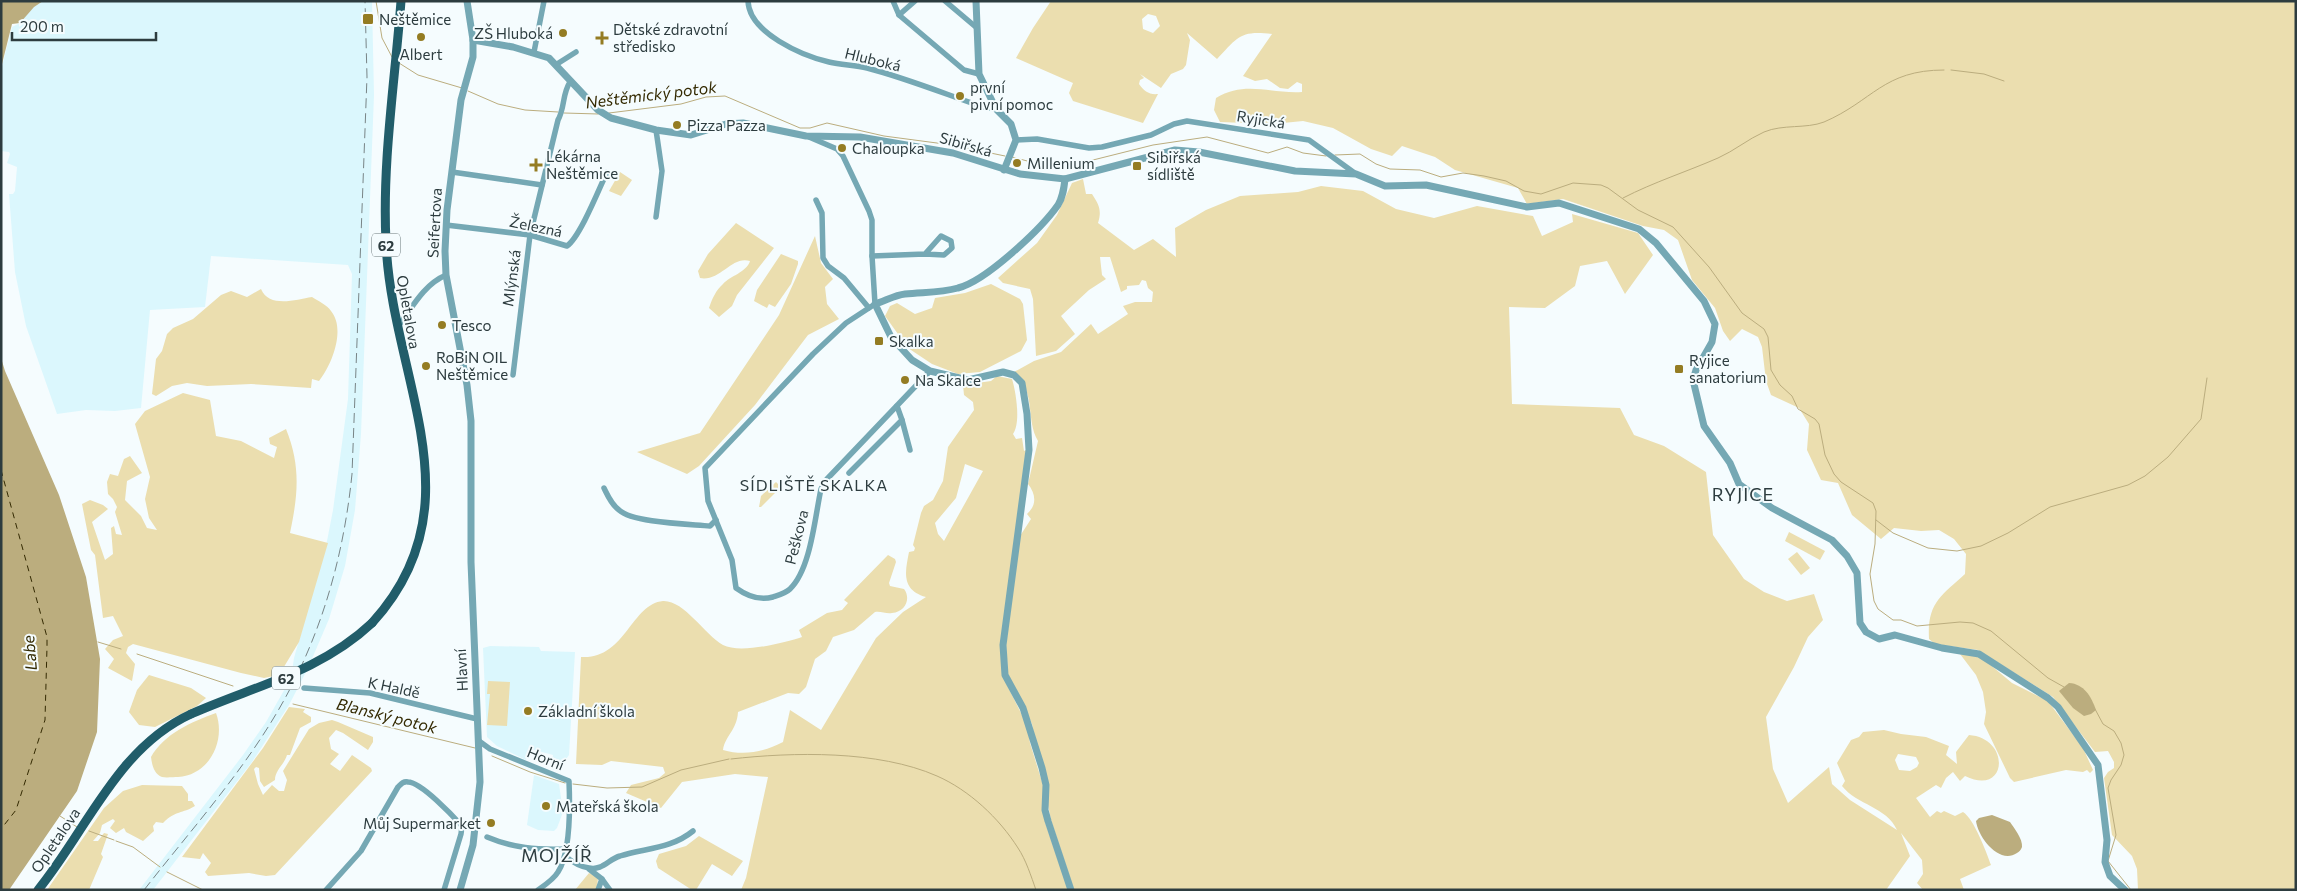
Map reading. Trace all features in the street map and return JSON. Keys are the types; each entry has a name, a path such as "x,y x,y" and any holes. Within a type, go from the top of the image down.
{"main road":[{"name":"Opletalova","path":"38,890 71,845 95,806 118,774 146,744 168,726 191,714 314,665 341,649 372,624 395,596 410,568 420,539 427,505 427,473 424,447 390,294 386,244 388,160 401,1"}],"street":[{"name":"Seifertova","path":"468,1 473,40 473,57 464,89 452,172 446,224 446,275 467,385 472,446"},
{"path":"534,52 544,1"},
{"name":"Hluboká","path":"748,1 754,18 768,34 795,50 828,62 866,68 983,107 996,109"},
{"path":"893,1 899,15 964,70 979,74"},
{"path":"899,15 916,1"},
{"path":"946,1 977,28"},
{"path":"976,1 979,74 996,109 1011,124 1016,140 1004,170"},
{"name":"Sibiřská","path":"473,40 499,43 549,58 557,64 570,82 607,116 656,130 691,135 726,124 743,123 806,136 860,136 953,153 1020,174 1064,179 1175,150 1199,152 1294,171 1356,174"},
{"path":"557,64 576,52"},
{"name":"Mlýnská","path":"513,375 515,341 530,235 564,92 570,82"},
{"name":"Ryjická","path":"1016,140 1037,139 1089,148 1102,147 1151,134 1174,124 1188,121 1309,140 1356,174 1385,186 1426,185 1492,201 1527,207 1559,203 1639,229 1656,243 1704,300 1715,324 1712,342 1696,370 1693,380 1704,426 1730,463 1739,484 1772,508 1832,540 1847,556 1857,573 1860,623 1866,632 1879,639 1895,636 1942,648 1979,654 2048,698 2058,707 2098,765 2107,840 2105,862 2110,876 2125,890"},
{"path":"656,130 662,171 656,217"},
{"path":"806,136 837,149 848,166 872,220 872,306"},
{"path":"452,172 542,185"},
{"name":"Železná","path":"446,224 530,235 563,246 572,242 588,214 607,172"},
{"path":"872,306 903,294 932,294 960,288 988,274 1041,224 1059,204 1064,179"},
{"path":"816,200 822,214 823,258 828,266 844,278 872,306 891,337 912,360 930,371 968,380 1004,372 1014,376 1022,383 1027,414 1029,450 1003,645 1005,675 1029,725 1032,742 1046,785 1048,821 1071,890"},
{"path":"872,256 944,255 952,248 951,241 941,236 925,254"},
{"path":"397,328 426,288 435,280 446,275"},
{"name":"Peškova","path":"872,306 846,323 813,354 705,468 708,501 732,560 736,588 745,594 758,598 770,598 791,588 804,567 821,489 827,479 930,371"},
{"path":"897,406 910,450"},
{"path":"850,473 902,420"},
{"name":"Hlavní","path":"460,890 476,827 480,782 471,562 472,446"},
{"path":"604,488 611,502 619,510 632,518 710,526 716,520"},
{"name":"K Haldě","path":"304,688 370,693 477,719"},
{"name":"Horní","path":"479,741 490,749 569,781 570,817 565,849"},
{"path":"326,890 361,850 398,787 403,782 409,782 421,788 462,826 444,890"},
{"path":"589,868 598,868 620,856 647,851 673,843 683,839 693,831"},
{"path":"487,837 506,845 533,850 565,849 565,856 557,874 538,890"},
{"path":"565,856 589,868 602,879 610,890"},
{"path":"598,890 602,879"}],"shaded area":[{"path":"32,1 372,1 374,95 361,434 355,510 345,566 329,619 308,668 289,705 252,762 153,890 139,890 243,755 266,722 291,678 294,658 327,541 333,510 348,399 352,274 348,265 211,256 205,307 150,310 141,408 115,411 86,410 57,414 26,326 15,272 9,194 13,194 15,191 17,167 7,163 9,152 1,151 1,70 12,27 20,23"},
{"path":"1051,1 2296,1 2296,890 2138,890 2137,869 2132,856 2112,835 2104,778 2114,768 2114,762 2108,751 2095,752 2053,697 1978,650 1935,644 1929,639 1930,617 1933,608 1937,601 1965,574 1966,554 1954,539 1939,530 1921,531 1894,528 1881,539 1852,515 1838,483 1821,480 1807,450 1809,424 1799,408 1771,395 1766,381 1762,347 1758,337 1742,329 1730,341 1723,331 1715,308 1692,280 1678,240 1664,230 1643,226 1563,199 1527,204 1518,188 1455,170 1435,157 1402,146 1392,156 1371,149 1333,128 1303,121 1273,124 1220,122 1214,110 1216,98 1227,93 1248,89 1302,92 1302,84 1297,82 1288,89 1280,88 1267,79 1255,81 1243,76 1272,34 1246,34 1235,40 1217,59 1187,33 1190,40 1186,65 1183,69 1171,74 1161,88 1140,74 1144,78 1140,80 1139,84 1143,89 1149,93 1158,94 1143,123 1073,101 1069,93 1073,83 1016,58","holes":["1148,14 1156,16 1160,26 1153,33 1143,29 1142,19"]},
{"path":"620,172 632,180 621,196 609,191"},
{"path":"1083,179 1086,194 1092,194 1099,208 1098,223 1134,250 1153,239 1176,257 1175,228 1206,210 1240,196 1298,192 1321,186 1363,191 1396,209 1434,218 1477,206 1533,216 1542,236 1573,222 1572,214 1638,233 1653,255 1625,294 1607,261 1580,266 1575,286 1545,308 1509,307 1512,404 1620,408 1634,435 1664,446 1706,472 1713,535 1744,579 1764,592 1787,601 1814,594 1823,620 1808,637 1794,667 1766,717 1773,769 1788,803 1829,767 1832,784 1850,800 1897,830 1886,816 1856,798 1842,786 1845,781 1837,763 1851,740 1859,737 1863,732 1884,730 1926,737 1949,746 1946,755 1957,764 1956,752 1969,735 1983,738 1998,755 1999,764 1996,773 1990,779 1979,780 1965,776 1960,781 1953,772 1946,778 1941,788 1936,785 1916,798 1930,817 1937,811 1941,813 1944,811 1955,816 1963,812 1971,821 1979,836 1991,865 1960,879 1964,890 1923,890 1917,883 1923,874 1922,860 1901,833 1910,856 1886,890 1074,890 1051,820 1032,724 1008,674 1006,645 1020,536 1031,519 1027,514 1034,503 1034,496 1028,484 1038,441 1034,432 1026,388 1014,372 1034,361 1061,352 1091,324 1098,334 1128,314 1123,306 1135,302 1152,302 1153,292 1148,288 1146,281 1142,280 1139,285 1127,286 1127,289 1121,292 1110,257 1100,257 1102,275 1106,279 1089,290 1061,316 1075,334 1056,351 1036,356 1033,299 1030,289 1003,283 998,278 1037,243 1057,215 1072,183","holes":["1898,754 1916,757 1919,763 1917,767 1910,771 1899,770 1895,760"]},
{"path":"736,223 774,248 737,295 732,306 719,317 709,308 714,295 726,281 746,268 750,261 737,262 720,273 707,278 700,278 698,271 708,254"},
{"path":"815,236 821,263 833,279 825,287 827,304 839,319 808,335 755,405 699,466 687,474 637,452 700,433 779,315"},
{"path":"781,254 798,261 798,264 791,284 775,307 769,304 767,308 754,301 757,290"},
{"path":"991,284 1020,299 1023,304 1027,340 1021,351 980,372 958,374 932,364 908,348 885,316 890,306 897,303 915,314 932,308 935,298 965,293"},
{"path":"261,289 270,299 276,301 291,301 312,297 331,311 337,327 336,347 319,381 312,379 311,388 251,384 207,386 187,383 172,386 156,396 152,394 156,359 162,351 167,334 173,328 193,319 221,295 231,291 247,297"},
{"path":"997,376 1012,379 1017,415 1017,423 1013,434 1016,439 1022,438 1024,451 1026,450 1002,675 1027,725 1030,743 1043,785 1045,822 1068,890 741,890 746,878 768,777 735,774 682,782 661,808 626,793 631,785 659,778 665,773 663,767 611,761 602,765 576,764 581,657 596,656 608,650 643,611 652,604 663,601 679,606 723,645 740,648 762,647 802,637 799,630 827,613 842,610 848,603 844,600 888,555 895,559 896,562 889,583 890,586 904,589 907,600 904,607 892,613 875,612 854,630 833,637 826,651 815,659 806,687 799,694 788,693 738,712 736,724 723,750 739,753 754,752 783,742 790,710 821,730 876,638 903,612 926,597 912,590 909,585 906,566 909,552 914,551 915,548 913,545 924,506 933,500 943,481 948,447 974,410 973,402 964,395 963,385 991,381","holes":["965,464 983,471 944,541 938,534 935,523 956,498"]},
{"path":"183,393 210,400 216,436 241,441 274,458 277,447 270,444 269,438 286,429 294,456 297,481 290,533 328,543 299,642 279,675 264,678 133,644 128,647 126,653 135,664 132,681 108,668 114,659 105,649 113,640 123,636 113,616 103,618 95,555 91,550 82,504 90,500 108,509 92,522 105,560 113,554 111,528 114,526 116,534 122,535 115,512 117,507 108,494 107,482 110,474 118,476 124,459 130,456 142,473 127,481 125,500 141,516 147,528 157,530 149,518 145,499 150,477 135,424 145,411"},
{"path":"776,482 781,487 759,507 761,496"},
{"path":"1789,532 1825,551 1820,560 1785,541"},
{"path":"1797,552 1810,568 1801,575 1788,559"},
{"name":"Základní škola","path":"490,646 539,647 541,651 575,652 569,755 558,770 551,769 553,755 531,749 526,760 497,746 487,737 483,648"},
{"path":"1960,654 1981,657 2012,683 2048,701 2083,748 2093,770 2090,773 2087,770 2083,772 2066,770 2014,782 2010,778 1984,724 1986,712 1983,692 1976,675"},
{"path":"149,675 191,688 206,698 197,706 155,727 139,725 129,712 137,690"},
{"path":"488,681 510,682 507,726 487,725 490,694 487,694"},
{"path":"289,707 305,709 303,712 311,717 311,722 300,728 290,755 287,755 276,773 275,780 264,787 260,781 259,768 256,767 254,769 263,795 272,785 279,791 284,791 287,780 283,771 309,729 319,723 332,720 373,737 373,742 368,750 336,730 329,738 331,749 339,754 330,764 340,771 352,755 371,768 372,771 275,875 266,876 249,873 208,876 205,872 211,863 203,853 200,859 182,857 263,748"},
{"path":"216,713 219,723 219,734 217,745 207,763 189,775 162,777 157,774 151,757 163,742 171,735 197,720"},
{"name":"Mateřská škola","path":"534,775 559,784 563,812 554,831 538,830 527,825"},
{"path":"142,785 182,786 188,794 188,801 192,801 195,806 175,814 163,823 156,822 153,826 154,831 143,841 126,832 124,828 116,833 110,828 115,821 113,819 102,825 100,833 93,841 98,841 104,833 108,834 101,854 103,857 89,890 47,890 104,808 123,791"},
{"path":"699,836 743,861 732,876 712,864 696,890 692,890 658,868 656,861 659,854 686,846"},
{"path":"589,873 598,877 597,890 575,890"}],"water":[{"path":"1,1 43,1 34,7 20,23 12,24 1,68"},
{"name":"Labe","path":"1,358 59,495 86,577 100,659 97,732 77,791 9,890 1,890"},
{"path":"2069,683 2083,688 2092,700 2096,710 2084,716 2073,708 2059,691"},
{"path":"1992,815 2010,822 2014,827 2022,844 2022,848 2018,853 2010,856 2003,855 1990,848 1985,841 1976,821 1979,818"}],"waterway":[{"name":"Neštěmický potok","path":"376,1 382,38 392,57"},
{"name":"Neštěmický potok","path":"399,63 418,75 462,88"},
{"path":"1623,198 1718,158 1764,132 1824,122 1841,114 1892,81 1906,75 1923,71 1944,70"},
{"path":"1951,70 1984,74 2004,81"},
{"name":"Neštěmický potok","path":"468,91 498,104 525,110 558,112"},
{"name":"Neštěmický potok","path":"609,113 681,104 706,97 725,96 800,128 810,128 827,123 884,136 952,145 1005,156"},
{"name":"Neštěmický potok","path":"564,113 598,114"},
{"name":"Neštěmický potok","path":"1012,157 1050,167 1065,167 1153,145 1207,137 1268,153 1287,147 1303,153 1326,156"},
{"name":"Neštěmický potok","path":"1335,155 1360,154 1376,164 1390,169 1420,170 1441,177 1463,173 1484,176 1506,181 1524,191 1541,194 1573,183 1601,185 1638,210 1673,227 1709,267 1742,313 1764,329 1768,337 1771,370 1780,385 1792,396 1798,409 1815,419 1819,424 1825,455 1834,474 1841,482 1873,503 1876,511 1875,544 1870,574 1874,601 1878,609 1893,620 1901,620 1917,626 1960,622 1973,623 1991,631 2048,678 2064,687"},
{"path":"1876,520 1893,533 1928,548 1957,551 1981,546 2008,533 2050,507 2128,485 2145,476 2168,457 2201,419 2207,378"},
{"name":"Blanský potok","path":"98,642 121,649"},
{"name":"Blanský potok","path":"137,654 233,686"},
{"name":"Blanský potok","path":"293,704 475,748"},
{"name":"Neštěmický potok","path":"2095,709 2103,724 2114,731 2121,743 2124,755 2121,765 2108,788 2116,835 2108,861 2131,890"},
{"name":"Blanský potok","path":"731,759 808,754 862,757 889,761 937,776 972,797 1002,826 1021,853 1036,890"},
{"name":"Blanský potok","path":"492,756 530,772 565,783"},
{"name":"Blanský potok","path":"573,784 607,788 642,787 681,770 729,759"},
{"path":"60,816 77,827"},
{"path":"89,831 114,840"},
{"path":"116,841 133,847 160,867"},
{"path":"167,872 203,890"}],"ferry route":[{"path":"1,470 47,637 45,720 16,810 1,829"}],"railway":[{"path":"144,890 226,788 270,724 287,695 315,635 335,572 348,507 352,474 367,77 365,1"}],"place":[{"name":"Neštěmice","path":"368,19"},
{"name":"ZŠ Hluboká","path":"563,33"},
{"name":"Albert","path":"421,37"},
{"name":"Dětské zdravotní středisko","path":"602,38"},
{"name":"první pivní pomoc","path":"960,96"},
{"name":"Pizza Pazza","path":"677,125"},
{"name":"Chaloupka","path":"842,148"},
{"name":"Millenium","path":"1017,163"},
{"name":"Lékárna Neštěmice","path":"536,165"},
{"name":"Sibiřská sídliště","path":"1137,166"},
{"name":"Tesco","path":"442,325"},
{"name":"Skalka","path":"879,341"},
{"name":"RoBiN OIL Neštěmice","path":"426,366"},
{"name":"Ryjice sanatorium","path":"1679,369"},
{"name":"Na Skalce","path":"905,380"},
{"name":"Základní škola","path":"528,711"},
{"name":"Mateřská škola","path":"546,806"},
{"name":"Můj Supermarket","path":"491,823"}],"district":[{"name":"SÍDLIŠTĚ SKALKA","path":"814,484"},
{"name":"RYJICE","path":"1743,494"},
{"name":"MOJŽÍŘ","path":"557,855"}]}
